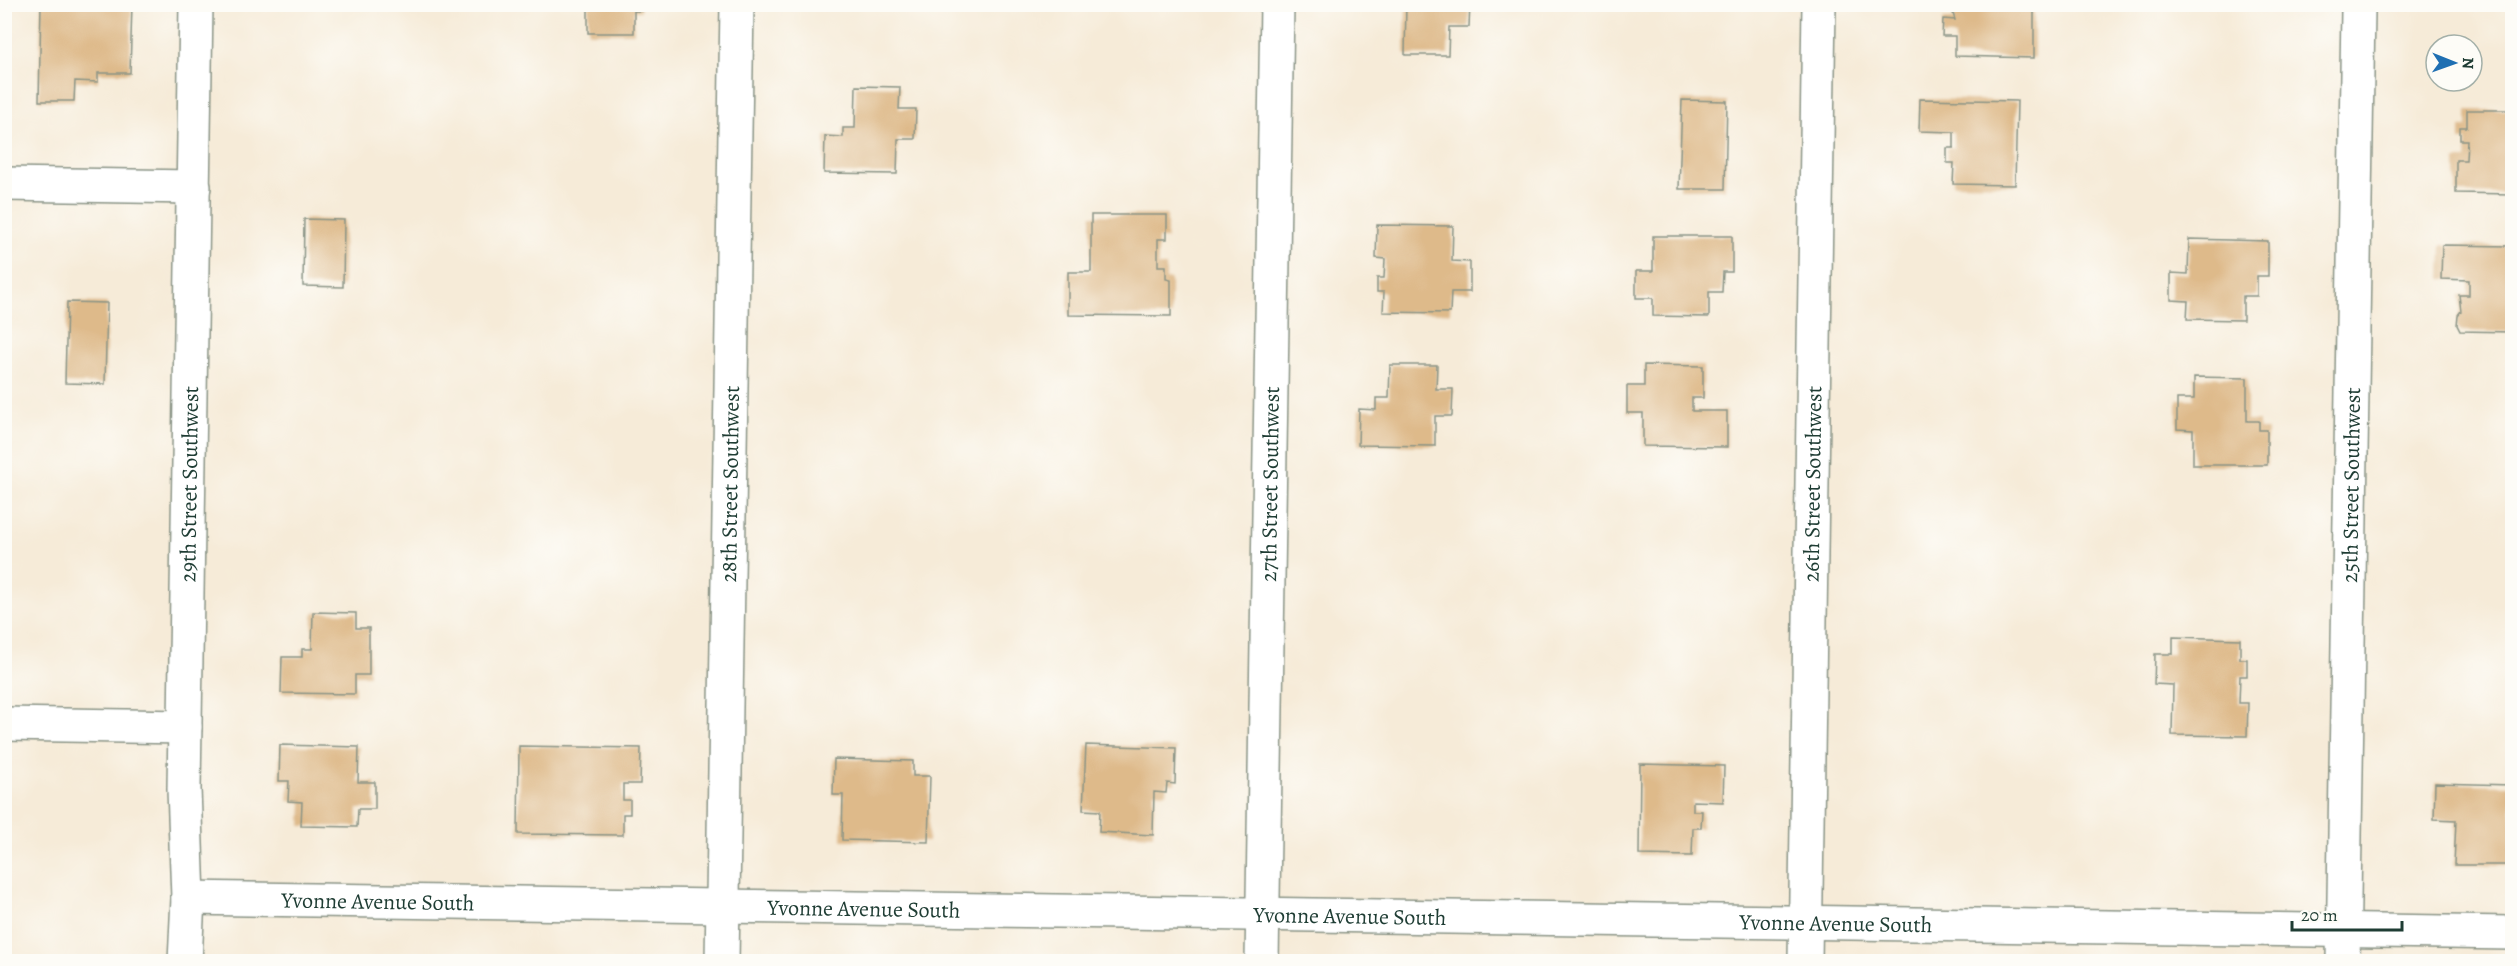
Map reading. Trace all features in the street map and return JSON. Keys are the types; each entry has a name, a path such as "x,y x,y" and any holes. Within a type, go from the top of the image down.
{"street":[{"name":"29th Street Southwest","path":"185,962 188,898 185,727 196,4"},
{"name":"28th Street Southwest","path":"722,962 737,4"},
{"name":"27th Street Southwest","path":"1262,962 1277,4"},
{"name":"26th Street Southwest","path":"1805,962 1819,4"},
{"name":"25th Street Southwest","path":"2344,946 2358,10"},
{"path":"4,184 194,187"},
{"path":"4,724 185,727"},
{"name":"Yvonne Avenue South","path":"188,898 1806,922 2344,946 2512,933"}],"building":[{"path":"41,4 132,4 130,73 98,73 98,82 75,81 74,101 39,101"},
{"path":"588,4 641,4 641,11 634,11 634,33 588,33"},
{"path":"1406,4 1470,4 1469,27 1449,27 1448,55 1405,55"},
{"path":"1957,4 2034,4 2034,58 1955,56 1955,36 1942,36 1943,19 1955,20 1952,10"},
{"path":"856,86 900,87 899,109 916,109 915,139 898,139 897,174 824,173 825,136 843,137 843,128 855,128"},
{"path":"1920,99 2017,101 2015,185 1953,184 1954,163 1947,163 1947,148 1954,148 1954,132 1919,131"},
{"path":"1682,100 1727,101 1725,189 1679,189"},
{"path":"2467,110 2512,110 2512,194 2456,193 2456,160 2466,160 2467,140 2460,140 2460,127 2467,127"},
{"path":"1091,215 1167,215 1167,239 1158,239 1158,266 1166,266 1166,279 1171,280 1171,316 1068,315 1068,272 1091,272"},
{"path":"304,219 344,220 343,287 303,286"},
{"path":"1377,225 1453,226 1452,261 1470,262 1470,292 1451,292 1450,313 1383,312 1384,292 1377,292 1377,278 1384,278 1385,259 1376,258"},
{"path":"1653,236 1732,236 1732,272 1723,272 1722,292 1709,292 1709,317 1653,316 1653,298 1636,298 1636,271 1653,271"},
{"path":"2189,239 2268,241 2268,276 2257,276 2257,296 2243,296 2243,320 2187,319 2188,301 2171,300 2171,273 2188,274"},
{"path":"2442,245 2512,246 2512,332 2460,331 2457,325 2461,311 2459,295 2469,295 2469,280 2441,279"},
{"path":"67,302 107,303 105,384 65,383"},
{"path":"1390,365 1437,365 1436,389 1453,389 1452,416 1435,416 1435,446 1358,445 1359,409 1376,410 1376,398 1389,398"},
{"path":"1644,365 1703,366 1703,398 1692,398 1692,411 1727,411 1727,447 1643,446 1643,413 1627,413 1627,386 1644,386"},
{"path":"2194,377 2247,378 2247,421 2259,421 2259,430 2267,430 2267,465 2193,465 2193,430 2177,429 2177,399 2194,399"},
{"path":"313,612 356,613 356,628 369,628 369,675 355,675 355,694 281,693 282,657 302,657 302,649 312,649"},
{"path":"2173,637 2240,639 2240,659 2247,659 2247,676 2240,676 2239,703 2248,703 2247,736 2172,735 2173,685 2154,684 2155,654 2173,654"},
{"path":"280,745 359,747 358,782 375,782 375,809 358,809 357,827 301,826 302,802 288,801 289,781 279,781"},
{"path":"1086,745 1176,748 1175,784 1167,783 1166,793 1154,792 1153,835 1099,832 1100,811 1083,810"},
{"path":"519,746 641,748 640,784 623,784 623,800 630,800 630,814 623,814 623,835 518,834"},
{"path":"834,759 913,761 913,776 930,776 928,842 842,840 843,795 833,795"},
{"path":"1640,764 1724,766 1723,802 1693,801 1693,811 1702,811 1701,828 1693,828 1692,856 1639,855"},
{"path":"2435,783 2512,785 2512,865 2454,865 2456,820 2434,819"}]}
